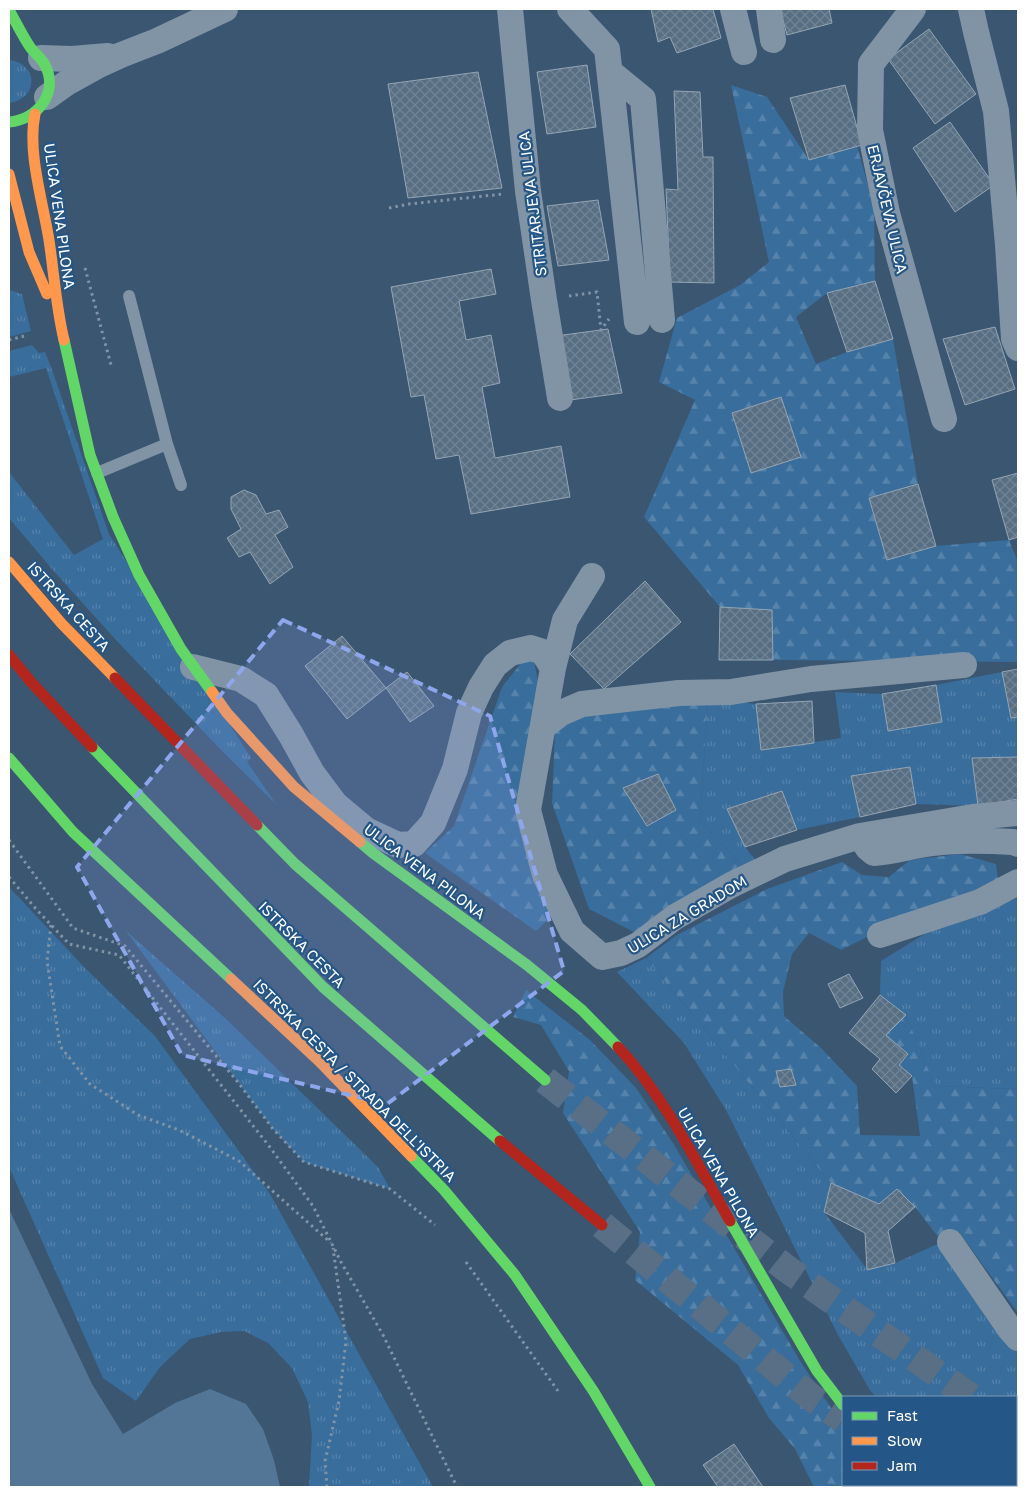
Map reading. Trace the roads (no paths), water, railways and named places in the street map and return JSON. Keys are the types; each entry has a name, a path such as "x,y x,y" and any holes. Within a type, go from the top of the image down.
{"main road":[{"name":"ULICA VENA PILONA","path":"9,10 48,70 50,83 33,123 33,145 49,240 60,323 90,454 113,517 139,575 181,649 227,713 294,787 373,853 527,965 582,1010 629,1059 665,1108 818,1371 842,1404"},
{"path":"14,44 19,44 36,54"},
{"path":"9,122 25,120 41,105"},
{"name":"ULICA VENA PILONA","path":"9,174 29,252 60,323"},
{"name":"ISTRSKA CESTA","path":"9,562 62,624 295,864 545,1080"},
{"name":"ISTRSKA CESTA","path":"9,655 31,682 125,783 323,987 475,1121 602,1225"},
{"name":"ISTRSKA CESTA / STRADA DELL'ISTRIA","path":"9,758 73,832 319,1062 444,1190 515,1275 594,1392 650,1487"}],"street":[{"path":"41,105 68,82 121,55 158,42 225,9"},
{"name":"STRITARJEVA ULICA","path":"510,9 528,191 560,398"},
{"path":"570,9 607,48 650,321"},
{"path":"733,9 744,52"},
{"path":"769,9 773,40"},
{"name":"ERJAVČEVA ULICA","path":"913,9 871,64 870,130 887,214 944,419"},
{"path":"971,9 996,110 1014,339 1018,348"},
{"path":"36,54 72,59 121,55"},
{"name":"ULICA ZA GRADOM","path":"592,576 565,620 553,668 528,810 545,875 572,931 602,957 621,954 638,945 675,917 731,885 785,859 860,836 973,817 1018,813"},
{"path":"193,667 241,679 266,695 312,774 335,804 366,830 398,845 414,844 433,823 455,769 469,713 481,687 495,665 510,653 531,648 543,652 553,668"},
{"path":"543,727 560,713 582,704 679,693 730,692 811,679 964,665"},
{"path":"860,836 874,853 921,844 976,840 1013,842 1018,844"},
{"path":"880,936 980,902 1018,882"},
{"path":"950,1242 1018,1338"}],"lane":[{"path":"130,296 167,444 181,485"},
{"path":"97,473 167,444"}],"tunnel":[{"path":"545,1080 787,1269 970,1396"},
{"path":"602,1225 812,1398 842,1418"}]}
